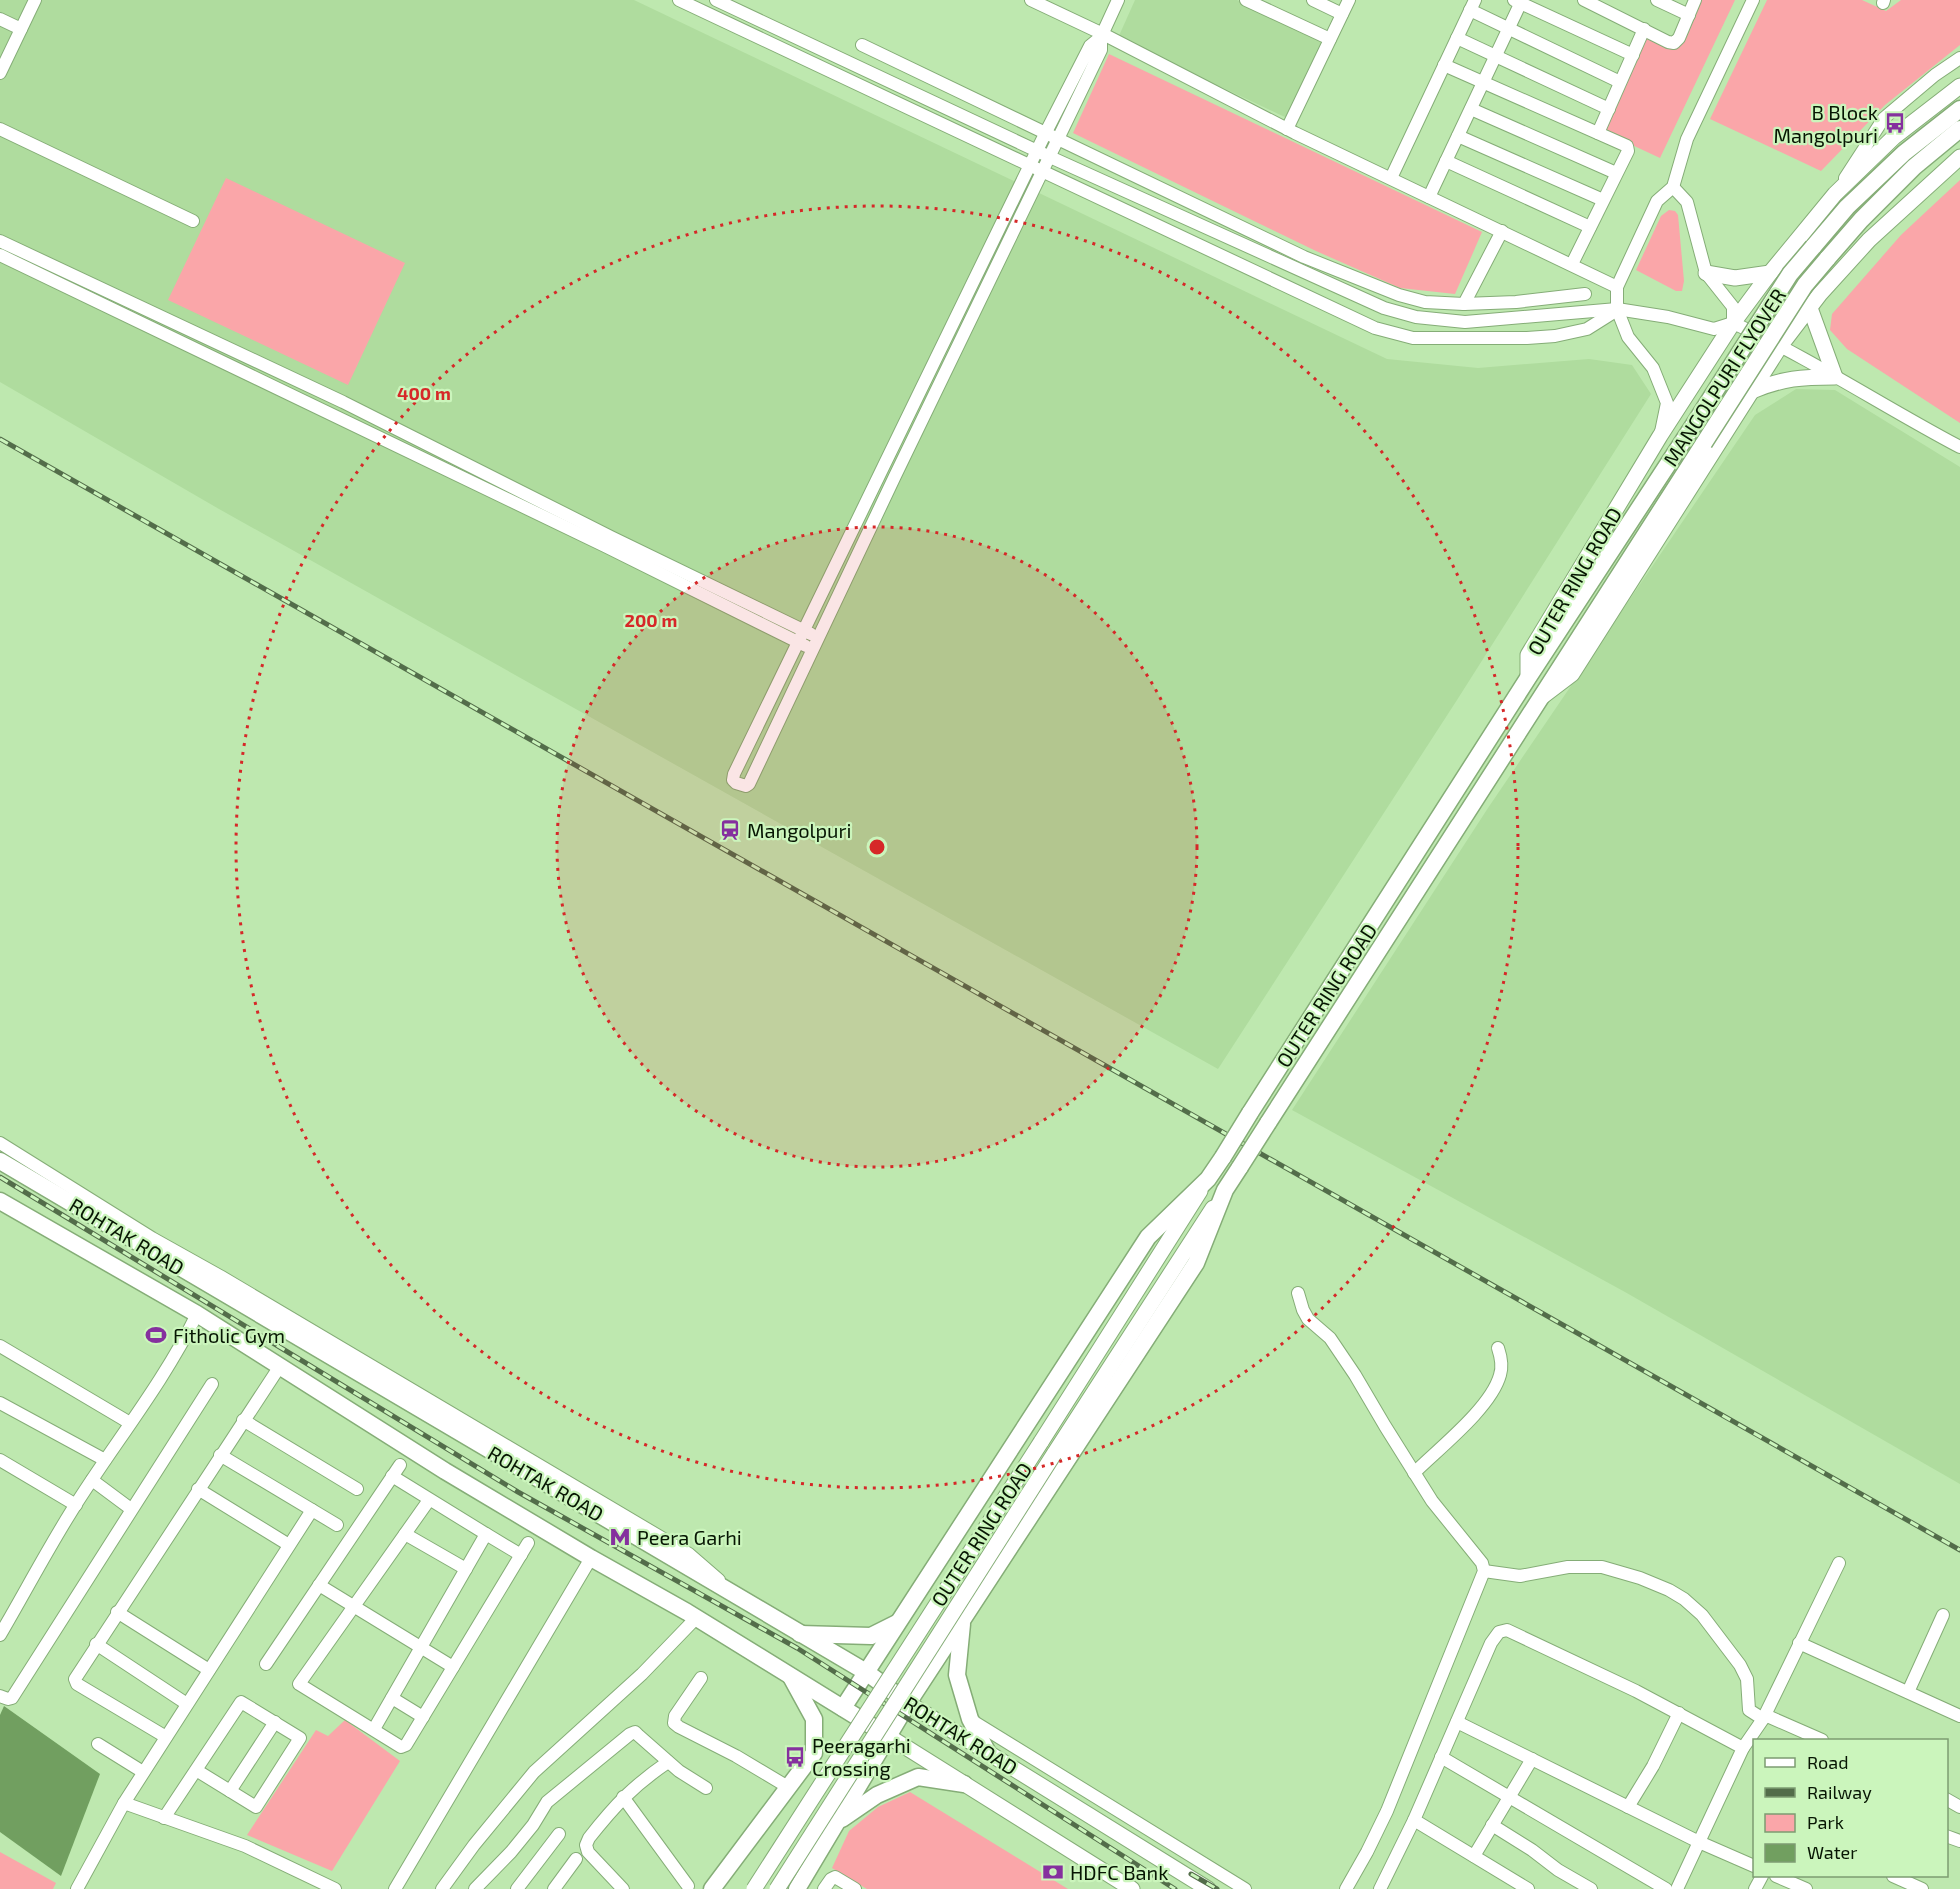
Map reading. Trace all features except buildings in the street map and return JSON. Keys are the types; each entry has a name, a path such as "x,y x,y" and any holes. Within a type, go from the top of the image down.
{"highway":[{"name":"MANGOLPURI FLYOVER","path":"1528,678 1790,274 1847,207 1904,153 1960,109"},
{"name":"MANGOLPURI FLYOVER","path":"1542,698 1805,285 1861,220 1914,167 1960,129"},
{"name":"OUTER RING ROAD","path":"843,1708 1148,1237 1208,1179 1528,678"},
{"name":"OUTER RING ROAD","path":"798,1889 908,1703 1196,1263 1225,1190 1542,698"},
{"name":"ROHTAK ROAD","path":"0,1161 866,1672 908,1703"},
{"name":"ROHTAK ROAD","path":"0,1201 197,1314 445,1471 591,1558 697,1617 888,1736"},
{"path":"932,1570 976,1599"},
{"path":"963,1620 957,1676 970,1719 988,1753"},
{"path":"799,1634 871,1635 899,1621"},
{"path":"695,1887 788,1787 814,1753 814,1719 789,1674"},
{"path":"837,1822 877,1795 918,1777 964,1784"}],"main road":[{"name":"OUTER RING ROAD","path":"1528,678 1528,655 1660,436 1733,323 1770,273 1835,194 1894,137 1960,86"},
{"path":"1542,698 1572,674 1781,345 1869,240 1960,157"},
{"path":"1706,273 1734,278 1770,273"},
{"path":"1752,391 1777,381 1835,376 1810,308"},
{"path":"1660,436 1674,422 1698,412 1708,417 1713,423 1717,432 1717,446"},
{"name":"OUTER RING ROAD","path":"754,1889 1208,1179"},
{"name":"OUTER RING ROAD","path":"777,1889 1225,1190"},
{"name":"ROHTAK ROAD","path":"908,1703 1208,1889"},
{"name":"ROHTAK ROAD","path":"888,1736 1132,1889"}],"street":[{"path":"0,72 35,0"},
{"path":"680,0 1375,328 1413,338 1555,336 1587,329 1617,309"},
{"path":"716,0 1050,157 1394,311 1416,317 1465,322 1560,316 1617,309 1668,317 1714,329 1733,323 1781,345 1960,447"},
{"path":"1031,0 1287,129 1617,287"},
{"path":"1102,36 1090,46 1037,150 734,774 733,780 736,783 746,786 749,784 1101,50 1102,36 1118,0"},
{"path":"1246,0 1330,39"},
{"path":"1313,0 1342,14"},
{"path":"1287,129 1349,0"},
{"path":"1584,0 1674,43 1679,38 1695,0"},
{"path":"1657,0 1689,15"},
{"path":"1660,436 1667,403 1653,368 1628,337 1617,309 1617,287 1657,201 1673,187 1687,139 1753,0"},
{"path":"1430,197 1509,28 1519,1 1633,55"},
{"path":"1391,178 1473,5 1509,28 1620,82"},
{"path":"0,19 21,29"},
{"path":"1598,133 1644,29"},
{"path":"1457,38 1609,109"},
{"path":"862,45 1325,265 1399,295 1425,302 1464,304 1516,302 1585,294"},
{"path":"1835,194 1884,118 1935,75 1960,58"},
{"path":"1444,65 1627,147 1628,151 1572,264"},
{"path":"1471,108 1616,173"},
{"path":"0,129 193,220"},
{"path":"1458,136 1602,200"},
{"path":"1446,161 1590,227"},
{"path":"1673,187 1687,202 1706,273 1732,307 1733,323"},
{"path":"1464,304 1502,231"},
{"path":"0,241 343,402 818,638"},
{"path":"0,255 452,472 812,650"},
{"path":"0,1143 152,1238 690,1554 728,1590"},
{"path":"1298,1293 1308,1319 1330,1338 1343,1356 1413,1473 1432,1501 1482,1563 1484,1571 1387,1811 1346,1889"},
{"path":"0,1635 76,1505 187,1335 197,1314"},
{"path":"0,1346 130,1423"},
{"path":"1413,1473 1480,1409 1493,1391 1500,1375 1502,1362 1498,1348"},
{"path":"166,1737 77,1684 75,1679 280,1366"},
{"path":"0,1696 8,1700 12,1698 212,1384"},
{"path":"0,1403 105,1460"},
{"path":"243,1420 357,1489"},
{"path":"220,1455 337,1525"},
{"path":"0,1460 76,1505"},
{"path":"266,1664 400,1465"},
{"path":"392,1476 520,1555"},
{"path":"92,1480 131,1509"},
{"path":"198,1489 289,1545"},
{"path":"429,1500 299,1684 404,1747 528,1543"},
{"path":"77,1889 123,1803 312,1510"},
{"path":"405,1534 466,1569"},
{"path":"374,1730 486,1534"},
{"path":"394,1889 591,1558"},
{"path":"1677,1889 1743,1748 1764,1717 1839,1563"},
{"path":"1484,1571 1520,1576 1568,1567 1602,1567 1640,1578 1669,1590 1684,1599 1702,1615 1727,1647 1747,1679 1749,1710 1819,1739"},
{"path":"319,1585 453,1667"},
{"path":"117,1612 209,1670"},
{"path":"1908,1692 1943,1615"},
{"path":"442,1889 474,1845 534,1772 642,1674 697,1617"},
{"path":"1385,1887 1495,1636 1499,1632 1507,1630 1597,1672 1743,1748"},
{"path":"1799,1643 1960,1716"},
{"path":"96,1644 187,1704"},
{"path":"701,1678 675,1716 674,1723 788,1787"},
{"path":"392,1698 423,1717"},
{"path":"164,1818 241,1702 300,1738 256,1807 196,1770"},
{"path":"1628,1807 1653,1767 1679,1713"},
{"path":"970,1719 1245,1889"},
{"path":"230,1791 275,1722"},
{"path":"1457,1722 1699,1842 1753,1865"},
{"path":"475,1889 533,1825 547,1802 630,1734 635,1732 679,1771 706,1788"},
{"path":"98,1744 143,1772"},
{"path":"1441,1757 1666,1889"},
{"path":"1474,1856 1532,1759"},
{"path":"623,1889 588,1852 586,1845 589,1838 623,1797 668,1762"},
{"path":"623,1797 695,1887"},
{"path":"123,1803 245,1846 335,1889"},
{"path":"1414,1820 1528,1889"},
{"path":"1492,1825 1532,1850 1558,1870 1591,1889"},
{"path":"517,1889 559,1834"},
{"path":"1156,1857 1166,1840"},
{"path":"554,1889 576,1859"},
{"path":"824,1889 834,1877 855,1889"},
{"path":"1780,1877 1806,1889"},
{"path":"1897,1877 1922,1889"}],"shaded area":[{"path":"0,0 634,0 1387,359 1478,368 1589,359 1632,365 1651,394 1457,700 1218,1069 219,509 0,382"},
{"path":"1135,0 1237,0 1324,41 1287,118 1118,38"},
{"path":"1796,389 1835,390 1960,467 1960,1484 1625,1292 1292,1110 1488,808 1755,415"}],"green space":[{"path":"1698,0 1735,0 1660,158 1602,131 1645,33 1676,48"},
{"path":"1767,0 1862,0 1886,11 1901,0 1960,0 1960,45 1885,105 1821,171 1710,119"},
{"path":"1109,54 1482,232 1455,294 1400,288 1316,251 1073,133"},
{"path":"226,178 405,263 348,385 168,300"},
{"path":"1960,180 1960,423 1847,349 1830,330 1832,314 1901,235"},
{"path":"1669,210 1675,211 1678,215 1684,281 1682,291 1676,291 1636,270 1661,216"},
{"path":"345,1720 400,1761 332,1871 247,1835 316,1730 328,1736"},
{"path":"910,1792 1068,1889 867,1889 832,1868 849,1831 878,1807"},
{"path":"0,1852 56,1883 53,1889 0,1889"}],"water":[{"path":"4,1706 100,1774 61,1876 0,1832 0,1715"}],"railway":[{"path":"0,439 1960,1550"},
{"path":"0,1177 518,1492 797,1648 1175,1889"},
{"path":"1191,1874 1217,1889"}],"place":[{"name":"B Block Mangolpuri","path":"1895,123"},
{"name":"Mangolpuri","path":"730,830"},
{"name":"Fitholic Gym","path":"156,1335"},
{"name":"Peera Garhi","path":"620,1537"},
{"name":"Peeragarhi Crossing","path":"795,1757"},
{"name":"HDFC Bank","path":"1053,1872"}]}
